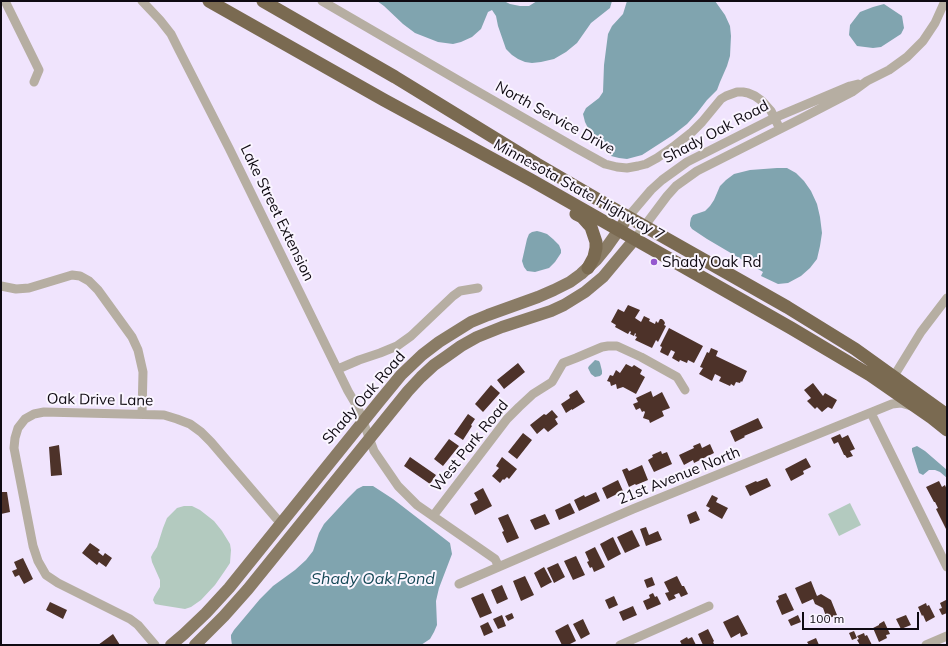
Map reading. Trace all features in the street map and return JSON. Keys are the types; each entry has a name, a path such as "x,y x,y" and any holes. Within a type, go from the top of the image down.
{"highway":[{"name":"Minnesota State Highway 7","path":"209,1 791,328 870,375 917,407 947,430"},
{"name":"Minnesota State Highway 7","path":"263,1 395,77 537,164 794,311 855,349 947,415"},
{"path":"454,138 543,195 582,217 593,231 596,242 594,257 588,268"}],"main road":[{"name":"Shady Oak Road","path":"171,645 206,614 220,598 401,375 422,355 438,342 461,328 488,315 538,297 570,282 588,268 606,248 628,217"},
{"name":"Shady Oak Road","path":"195,645 248,589 408,391 434,365 477,337 502,327 552,311 575,299 594,286 603,277 634,240"}],"street":[{"path":"4,1 39,70 34,82"},
{"name":"Lake Street Extension","path":"142,1 171,34 338,369 363,421 374,451 398,486 417,505 495,559 499,567"},
{"name":"North Service Drive","path":"322,1 605,164 618,168 627,168 646,164 673,147 692,132 718,103 726,96 731,94 742,92 755,96 767,106 780,129"},
{"name":"Shady Oak Road","path":"634,240 667,196 685,179 708,165 852,92 867,81 889,70 907,57 922,41 935,22 945,1"},
{"name":"Shady Oak Road","path":"628,217 662,180 687,162 774,118 850,86 867,81"},
{"path":"1,286 16,289 29,288 72,275 80,276 89,281 98,290 132,337 138,350 143,372 142,414"},
{"path":"338,369 397,346 411,336 456,293 478,288"},
{"path":"894,376 921,332 947,298"},
{"name":"West Park Road","path":"433,516 507,419 533,394 552,382 563,363 602,347 617,346 641,357 677,377 685,390"},
{"name":"21st Avenue North","path":"459,584 633,509 892,404 900,403 917,407"},
{"name":"Oak Drive Lane","path":"155,645 138,625 130,619 58,583 46,575 38,561 33,546 14,448 18,428 25,419 34,414 44,412 142,414 164,415 190,424 211,442 281,523"},
{"path":"871,413 947,567"},
{"path":"620,645 709,606"},
{"path":"926,645 947,636"}],"green space":[{"path":"850,503 861,525 839,536 828,514"},
{"path":"192,506 200,510 214,521 230,544 231,550 230,563 215,585 201,600 185,609 155,604 153,600 160,587 160,580 151,557 157,547 167,518 177,508"}],"water":[{"path":"377,1 504,1 520,6 529,6 537,1 612,1 610,8 591,23 577,43 566,52 554,59 532,63 518,59 506,49 496,16 492,10 488,12 481,29 472,37 453,44 438,42 415,33"},
{"path":"627,1 715,1 725,15 730,26 731,36 730,56 717,90 687,124 673,135 642,155 627,159 611,156 606,143 589,130 583,114 586,108 599,98 603,92 604,65 608,34 612,26 623,14"},
{"path":"884,4 902,16 904,28 901,34 881,47 873,48 857,46 849,35 850,25 860,12"},
{"path":"787,168 796,173 811,191 817,204 822,233 817,259 810,268 801,276 788,283 778,284 761,276 763,272 707,239 690,226 693,215 705,211 710,206 720,186 734,174 750,170"},
{"path":"537,231 547,234 553,239 559,245 561,253 549,268 535,272 527,271 522,261 527,239 529,234"},
{"path":"595,360 599,361 600,363 602,374 595,377 591,374 588,368"},
{"path":"917,446 947,470 947,478 935,470 929,470 923,475 919,473 912,451 912,448"},
{"name":"Shady Oak Pond","path":"363,486 373,486 393,499 450,543 452,554 439,588 436,601 437,625 430,639 421,645 232,645 231,635 234,630 273,586 306,560 313,551 319,533 324,524 357,489"}],"building":[{"path":"628,305 640,310 635,318 641,322 644,316 655,324 656,321 658,323 660,319 664,321 664,325 666,326 658,342 656,340 652,348 635,340 637,337 635,336 635,333 634,336 630,334 630,331 628,334 615,327 616,325 611,322 618,309 624,312"},
{"path":"669,328 703,346 694,363 688,360 687,363 680,360 679,362 672,358 675,352 671,350 668,356 660,352 662,347 660,346"},
{"path":"711,348 718,351 716,356 747,371 742,382 736,382 734,386 731,384 730,386 719,381 721,377 715,374 712,381 699,374 703,368 700,367 707,352 709,353"},
{"path":"518,363 525,372 504,389 497,380"},
{"path":"626,364 632,367 634,365 642,370 640,374 645,377 636,394 623,387 617,389 616,384 611,386 610,382 607,381 610,375 613,376 616,370 620,373"},
{"path":"813,383 823,396 825,393 837,400 832,409 828,407 822,412 817,407 815,409 807,401 811,398 804,390"},
{"path":"491,385 500,393 483,412 475,404"},
{"path":"577,390 585,402 566,413 561,404 570,398 569,395"},
{"path":"651,391 653,397 662,392 670,408 662,411 664,416 650,423 649,420 643,418 645,412 642,412 640,408 636,410 633,404 638,402 636,398"},
{"path":"552,410 558,417 555,419 558,424 548,432 544,428 537,434 530,425 544,414 546,415"},
{"path":"468,414 475,419 463,440 454,434"},
{"path":"758,418 763,428 744,436 745,437 735,442 730,431"},
{"path":"523,433 532,440 517,459 508,452"},
{"path":"840,434 842,438 848,435 855,449 850,451 853,456 847,458 838,442 834,444 831,438"},
{"path":"449,439 459,446 443,466 434,459"},
{"path":"700,443 702,448 710,444 714,453 694,463 693,460 684,465 679,455 694,448 693,446"},
{"path":"59,445 62,475 51,476 49,447"},
{"path":"661,451 662,454 667,452 672,464 654,472 648,460 653,457 652,455"},
{"path":"410,457 436,475 430,484 404,466"},
{"path":"502,457 517,469 509,479 507,477 500,483 492,476 499,468 496,466"},
{"path":"806,458 811,467 803,471 804,474 791,481 785,469"},
{"path":"642,465 648,480 629,487 622,470 627,468 629,471"},
{"path":"767,478 771,486 750,496 745,486"},
{"path":"618,480 623,491 607,499 602,488"},
{"path":"939,481 942,487 945,485 947,490 947,531 936,509 938,508 926,487"},
{"path":"483,488 492,506 475,515 470,504 478,500 474,493"},
{"path":"1,492 7,492 10,512 1,514"},
{"path":"596,492 600,501 579,511 574,500 584,495 585,497"},
{"path":"712,495 718,498 716,502 728,508 722,519 708,511 710,508 706,506"},
{"path":"570,503 575,513 559,520 555,510"},
{"path":"696,511 700,520 690,524 687,515"},
{"path":"508,514 519,538 507,543 502,532 504,531 498,518"},
{"path":"545,514 550,524 535,530 530,520"},
{"path":"646,527 649,535 658,531 662,540 646,546 640,529"},
{"path":"632,530 640,546 625,553 617,537"},
{"path":"613,537 621,554 608,561 600,544"},
{"path":"90,543 100,550 98,552 103,556 105,553 112,558 106,567 99,562 97,565 82,553"},
{"path":"595,547 605,567 594,572 592,567 590,568 587,562 589,561 585,552"},
{"path":"576,556 585,575 573,580 564,561"},
{"path":"23,558 33,579 24,584 19,575 15,577 12,571 17,569 14,562"},
{"path":"558,563 565,577 554,583 547,568"},
{"path":"544,567 552,582 541,588 534,573"},
{"path":"525,576 534,595 521,601 513,581"},
{"path":"677,576 688,594 681,597 679,593 674,595 676,598 669,601 665,593 669,592 664,582"},
{"path":"652,577 655,585 647,588 644,580"},
{"path":"811,581 817,596 821,594 831,600 837,615 827,619 823,608 815,604 813,599 802,604 795,588"},
{"path":"502,585 508,599 497,604 491,590"},
{"path":"483,593 492,613 480,618 471,598"},
{"path":"653,593 655,597 657,596 661,604 647,610 643,601 650,598 649,595"},
{"path":"786,593 794,610 782,615 776,601 779,599 778,596"},
{"path":"614,596 618,605 609,609 605,600"},
{"path":"946,600 947,613 942,615 939,609 942,608 940,603"},
{"path":"50,602 67,610 63,619 46,610"},
{"path":"926,603 927,606 929,605 935,617 926,622 918,607"},
{"path":"633,606 637,615 623,621 619,612"},
{"path":"512,613 514,618 508,621 505,616"},
{"path":"502,615 506,626 498,629 493,619"},
{"path":"738,615 748,634 741,637 740,633 731,638 723,622"},
{"path":"798,615 801,622 791,626 788,620"},
{"path":"906,615 911,625 901,629 896,619"},
{"path":"583,619 590,634 581,639 573,624"},
{"path":"884,621 890,634 886,635 887,638 879,642 873,628"},
{"path":"488,622 493,632 484,636 480,626"},
{"path":"568,624 576,641 568,645 562,645 555,631"},
{"path":"708,629 714,644 703,645 698,634"},
{"path":"854,631 857,638 852,640 849,633"},
{"path":"864,633 865,636 867,635 872,645 860,645 857,640 859,639 857,636"},
{"path":"113,634 120,645 98,645"},
{"path":"687,637 688,639 692,637 696,645 682,645 680,641"},
{"path":"816,638 819,645 809,645 807,642"}],"place":[{"name":"Shady Oak Rd","path":"654,262"}]}
